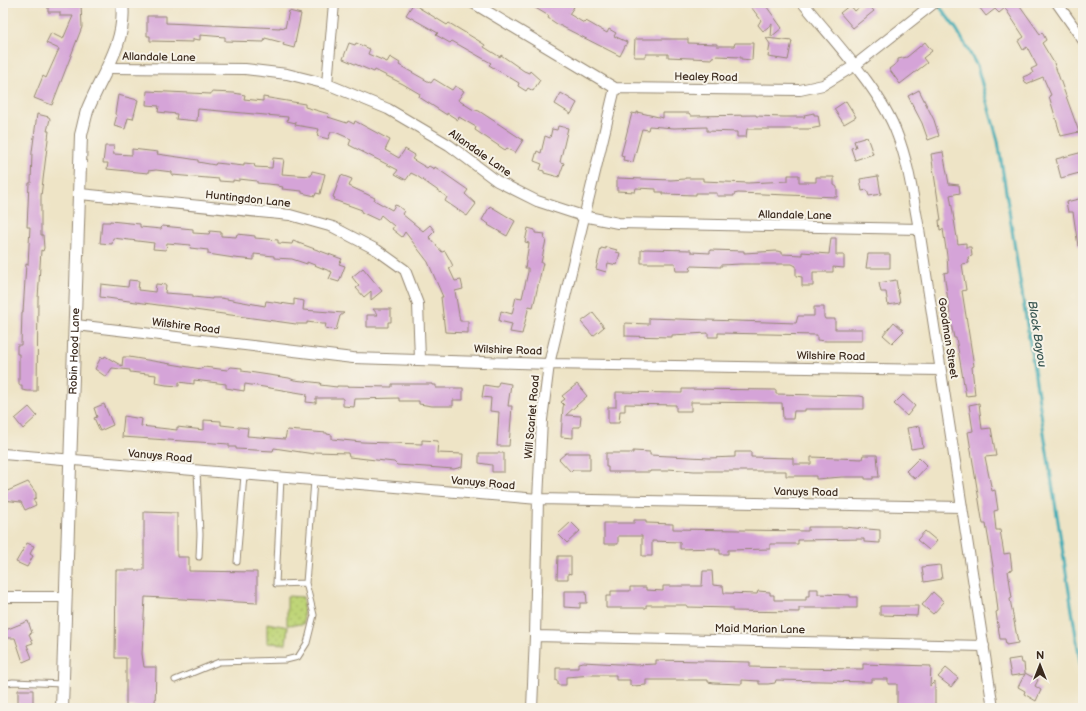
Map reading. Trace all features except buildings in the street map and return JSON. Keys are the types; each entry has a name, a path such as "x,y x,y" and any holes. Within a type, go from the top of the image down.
{"street":[{"name":"Robin Hood Lane","path":"62,708 76,325 81,135 87,111 108,68 119,40 123,11 122,3"},
{"path":"326,84 334,3"},
{"path":"473,3 615,88"},
{"name":"Goodman Street","path":"803,3 854,66 885,109 897,133 905,158 919,230 993,708"},
{"path":"1057,3 1083,40"},
{"name":"Healey Road","path":"615,88 800,90 823,85 854,66 933,4"},
{"name":"Allandale Lane","path":"108,68 245,69 288,74 326,84 388,110 449,145 497,181 537,201 583,216 618,223 919,230"},
{"name":"Will Scarlet Road","path":"532,708 538,499 542,420 549,364 583,216 615,88"},
{"name":"Huntingdon Lane","path":"80,194 290,215 333,227 377,250 405,270 418,304 420,359"},
{"name":"Wilshire Road","path":"76,325 353,358 549,364 940,370"},
{"name":"Vanuys Road","path":"3,454 70,461 538,499 962,507"},
{"path":"3,597 66,597"},
{"name":"Maid Marian Lane","path":"535,636 984,646"}],"lane":[{"path":"197,471 200,534 199,557"},
{"path":"237,562 244,475"},
{"path":"281,478 276,584 306,583"},
{"path":"175,680 219,662 286,660 298,657 307,643 314,615 306,583 314,481"},
{"path":"3,684 13,682 63,684"}],"green space":[{"path":"287,596 303,597 304,624 287,625"},
{"path":"267,623 288,627 286,644 267,643"}],"waterway":[{"name":"Black Bayou","path":"937,3 957,30 977,66 998,141 1083,680"}]}
